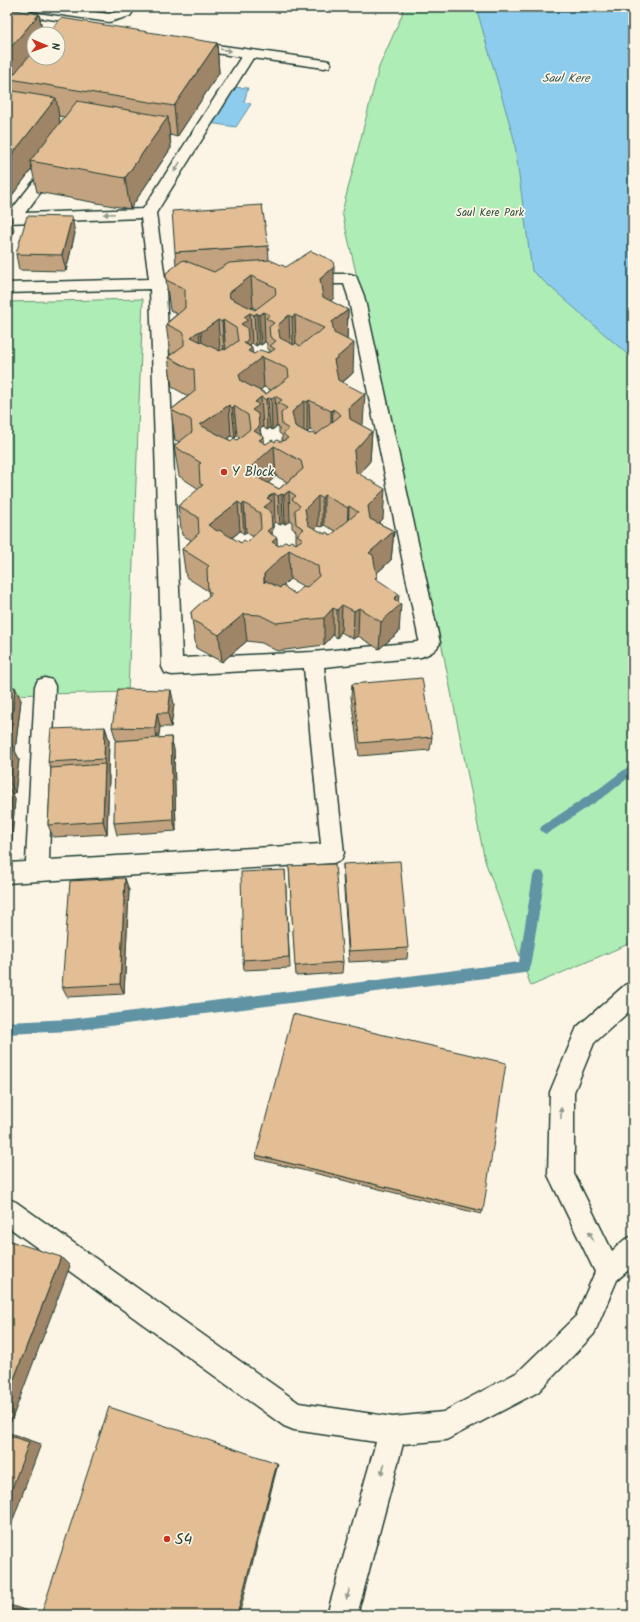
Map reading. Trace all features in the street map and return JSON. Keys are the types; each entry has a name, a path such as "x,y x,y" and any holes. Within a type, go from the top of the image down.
{"street":[{"path":"7,18 97,32"},
{"path":"173,43 324,64"},
{"path":"249,54 148,213 158,284 172,667 313,660 421,649 430,643 356,296 350,278 290,279"},
{"path":"176,142 191,145"},
{"path":"10,218 60,157"},
{"path":"10,218 148,213"},
{"path":"7,288 212,282"},
{"path":"7,873 333,853 313,660"},
{"path":"37,871 45,686"}],"lane":[{"path":"34,7 109,18 126,13 130,7"},
{"path":"608,1271 561,1175 562,1092 585,1035 633,994"},
{"path":"7,1211 294,1416 393,1431 446,1426 528,1382 585,1325 608,1271 633,1249"},
{"path":"342,1615 393,1431"}],"green space":[{"name":"Saul Kere Park","path":"403,7 633,7 633,942 531,986 485,861 441,642 342,212 379,67 402,15"},
{"path":"143,299 128,692 7,695 7,302"}],"water":[{"name":"Saul Kere","path":"476,7 633,7 633,359 532,271 514,139"},
{"path":"232,87 248,88 244,102 251,104 236,127 209,123"}],"building":[{"path":"7,9 39,14 29,26 26,26 26,29 7,52"},
{"path":"61,18 217,43 174,106 10,79 26,60 26,66 66,66 66,26 54,26"},
{"path":"7,90 56,98 7,161"},
{"path":"77,101 168,117 125,178 30,161"},
{"path":"262,205 268,246 175,252 172,211"},
{"path":"7,214 10,214 7,225"},
{"path":"27,216 72,217 62,255 16,254"},
{"path":"311,251 333,261 334,267 320,279 323,297 348,310 332,322 334,333 354,343 334,360 338,380 365,394 349,408 350,419 372,431 354,451 356,472 385,489 368,506 370,519 394,531 369,553 373,555 377,576 375,578 399,594 394,599 401,604 381,622 359,608 354,611 342,605 337,610 333,608 324,618 276,623 260,615 244,614 219,635 192,620 191,612 212,593 208,591 207,568 209,566 182,549 199,533 198,517 178,506 203,485 200,484 199,464 201,463 174,446 192,432 191,420 171,410 195,391 194,369 190,369 168,357 184,345 184,333 166,324 185,308 185,289 166,280 166,273 183,260 214,272 229,263 270,260 286,267","holes":["251,276 275,287 276,294 255,310 230,298 229,293","264,312 270,315 266,318 274,323 269,327 270,337 276,341 270,346 275,349 269,353 260,350 254,354 248,351 252,348 244,343 248,339 247,328 241,324 248,320 244,317 250,313 254,315 257,313 259,315","289,315 292,317 295,315 324,328 300,346 296,343 294,345 280,338 278,325","218,320 222,322 223,320 236,328 238,341 225,350 223,349 220,351 191,337","262,357 288,369 289,377 266,394 241,381 239,375","275,396 282,400 278,403 287,408 281,413 282,425 289,429 283,434 288,438 281,442 277,440 275,442 272,440 266,444 259,440 264,437 254,431 259,427 258,414 252,410 259,405 255,402 261,397 266,400","309,400 331,411 333,409 341,415 316,435 310,434 295,426 292,412 304,401 307,402","229,405 232,408 234,406 248,415 250,429 237,440 234,438 231,441 200,425","274,446 301,461 303,469 279,489 251,474 251,467","289,491 296,496 292,499 300,506 295,510 296,524 304,529 297,535 303,539 296,544 291,541 288,543 286,541 279,546 272,542 277,538 267,531 272,527 271,512 264,507 272,501 267,498 274,493 278,496 282,494 284,495","324,495 348,508 349,506 358,512 331,535 326,532 325,534 308,525 305,509 318,496 322,498","238,502 242,505 244,503 260,513 261,529 247,542 244,540 241,543 219,530 217,531 208,525","289,550 318,566 319,576 307,587 304,586 295,594 282,585 280,588 266,581 264,583 264,574"]},
{"path":"422,678 432,737 360,743 352,684"},
{"path":"7,687 15,687 10,740 7,740"},
{"path":"118,689 171,690 168,713 157,713 155,728 112,727"},
{"path":"105,727 104,759 48,762 51,729"},
{"path":"171,737 173,819 114,823 115,741"},
{"path":"7,746 13,746 9,781 7,781"},
{"path":"105,764 103,821 48,825 51,768"},
{"path":"7,787 9,787 7,816"},
{"path":"400,861 408,948 349,951 343,864"},
{"path":"335,864 343,962 295,966 289,866"},
{"path":"285,870 289,957 243,960 241,872"},
{"path":"125,878 120,984 62,987 70,881"},
{"path":"293,1014 506,1063 483,1211 256,1155"},
{"path":"7,1240 61,1257 7,1397"},
{"name":"S4","path":"109,1407 277,1463 237,1615 41,1615"},
{"path":"7,1435 29,1442 7,1502"}],"waterway":[{"path":"546,829 604,791 633,768"},
{"path":"7,1028 71,1025 524,967 539,876"}],"place":[{"name":"Y Block","path":"224,472"},
{"name":"S4","path":"167,1539"}]}
